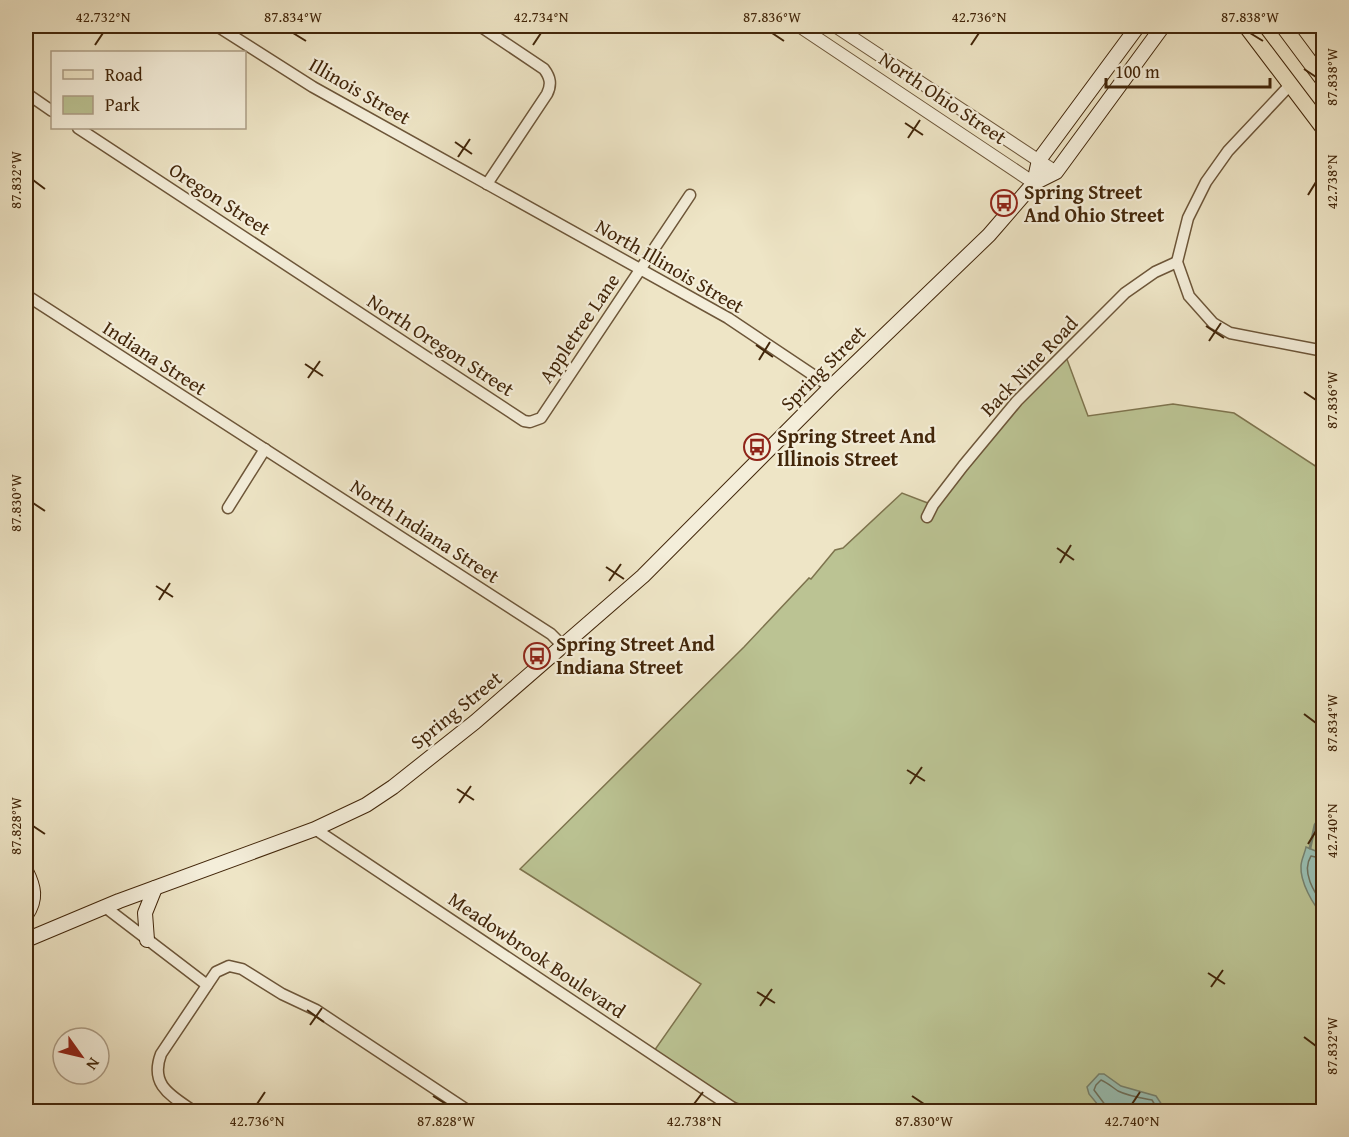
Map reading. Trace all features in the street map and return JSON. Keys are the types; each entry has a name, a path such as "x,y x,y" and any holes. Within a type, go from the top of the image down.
{"main road":[{"name":"Spring Street","path":"1034,183 1039,160 1138,26"},
{"name":"Spring Street","path":"26,940 105,907 315,829 366,805 393,787 475,722 651,568 831,387 989,235 1034,183 1056,172 1163,26"},
{"path":"1246,26 1323,129"},
{"path":"1283,26 1323,81"},
{"path":"26,870 34,893 33,903 26,915"},
{"path":"147,940 145,913 155,888"}],"street":[{"name":"Illinois Street","path":"217,26 313,87 487,184"},
{"path":"480,26 544,69 550,80 547,94 487,184"},
{"name":"North Ohio Street","path":"835,26 1056,172"},
{"name":"North Ohio Street","path":"808,28 1034,183"},
{"path":"1290,85 1228,151 1206,182 1188,218 1178,262 1189,296 1212,323 1230,333 1323,351"},
{"path":"922,107 930,88"},
{"path":"26,93 51,110"},
{"path":"974,142 986,125"},
{"name":"Oregon Street","path":"80,129 343,301"},
{"name":"North Illinois Street","path":"487,184 728,318 831,387"},
{"path":"640,269 690,195"},
{"name":"Back Nine Road","path":"927,517 933,505 963,466 1017,401 1125,293 1155,272 1178,262"},
{"name":"Appletree Lane","path":"520,419 530,422 541,418 640,269"},
{"name":"Indiana Street","path":"26,295 265,449"},
{"name":"North Oregon Street","path":"343,301 520,419"},
{"path":"228,508 265,449"},
{"name":"North Indiana Street","path":"265,449 551,634 563,645"},
{"name":"Meadowbrook Boulevard","path":"315,829 739,1112"},
{"path":"105,907 207,985"},
{"path":"195,1112 167,1093 157,1070 161,1054 207,985 216,972 229,966 242,969 275,990 323,1014 470,1112"}],"green space":[{"path":"1065,354 1088,416 1173,404 1234,413 1323,471 1323,1111 752,1111 748,1107 731,1101 654,1051 701,984 520,869 744,647 809,578 811,579 835,550 843,548 902,493 933,505 963,466"}],"water":[{"path":"1306,847 1323,854 1323,915 1311,899 1301,872"},
{"path":"1099,1074 1104,1074 1121,1086 1156,1096 1164,1108 1172,1111 1103,1111 1089,1094 1087,1087"}],"waterway":[{"path":"1310,848 1315,825 1324,811"}],"place":[{"name":"Spring Street And Ohio Street","path":"1004,203"},
{"name":"Spring Street And Illinois Street","path":"757,447"},
{"name":"Spring Street And Indiana Street","path":"537,656"}]}
